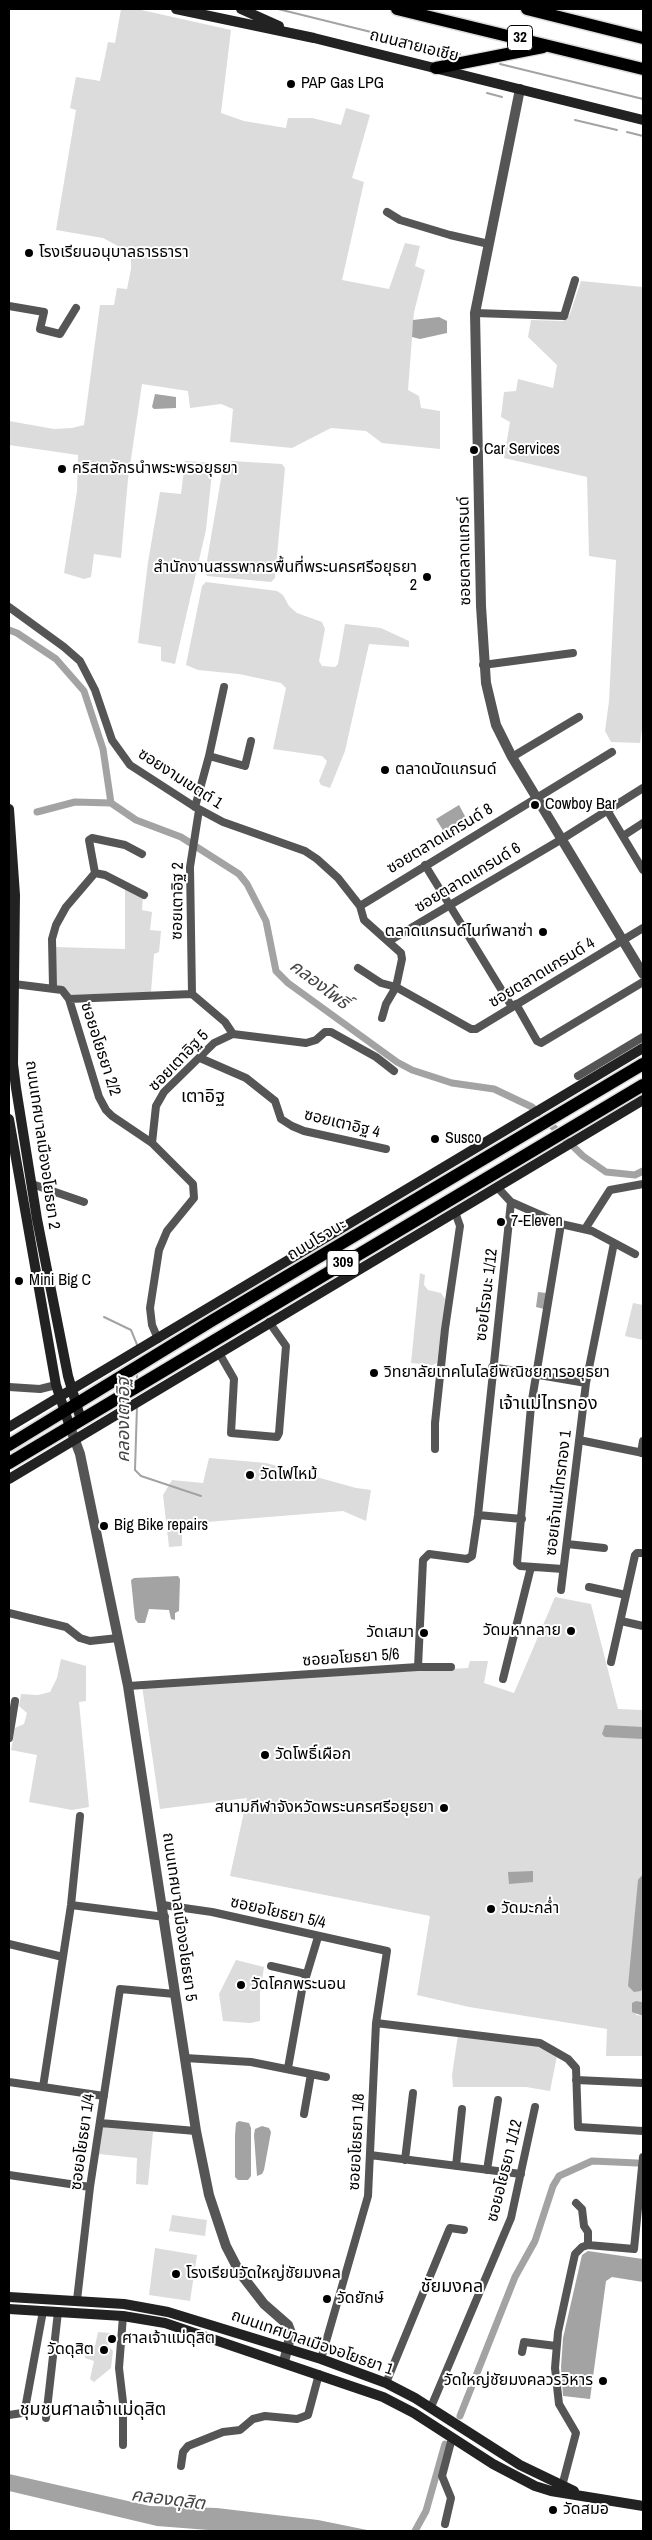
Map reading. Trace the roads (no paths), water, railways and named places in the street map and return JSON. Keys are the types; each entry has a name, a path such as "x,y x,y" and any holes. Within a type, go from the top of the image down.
{"main road":[{"name":"ถนนสายเอเชีย","path":"176,9 293,33 643,120"},
{"path":"241,9 293,33"},
{"name":"ถนนสายเอเชีย","path":"397,9 643,69"},
{"name":"32","path":"527,9 643,38"},
{"path":"436,68 515,51 551,46"},
{"name":"ถนนเทศบาลเมืองอโยธยา 2","path":"9,809 15,894 14,1064 39,1228 72,1389 77,1402 75,1424"},
{"name":"ถนนโรจนะ","path":"9,1427 158,1339 281,1273 534,1130 569,1100 643,1048"},
{"name":"ถนนโรจนะ","path":"9,1445 144,1362 524,1119 569,1100 643,1064"},
{"name":"ถนนโรจนะ","path":"9,1463 643,1085"},
{"path":"9,1479 643,1100"},
{"name":"ถนนเทศบาลเมืองอโยธยา 2","path":"9,1119 11,1141 56,1385 65,1410 75,1424"},
{"path":"292,1294 299,1306"},
{"name":"ถนนเทศบาลเมืองอโยธยา 1","path":"9,2297 124,2304 168,2312 321,2359 386,2383 430,2407 561,2489"},
{"name":"ถนนเทศบาลเมืองอโยธยา 1","path":"9,2309 123,2316 165,2323 383,2397 414,2412 452,2438 522,2480 543,2489 561,2489 643,2506"}],"street":[{"name":"ซอยตลาดแกรนด์","path":"520,89 475,313 483,665 490,706 496,725 512,757 643,974"},
{"path":"387,212 400,220 489,244"},
{"path":"475,313 561,317 566,313 574,280"},
{"path":"9,306 44,312 40,329 60,334 76,308"},
{"name":"ซอยงามเขตต์ 1","path":"9,607 80,661 95,690 112,740 130,765 197,808 223,822 305,851 338,878 360,906 364,920 402,955 396,986"},
{"path":"483,665 573,653"},
{"name":"ซอยเตาอิฐ 2","path":"192,994 190,867 197,808 224,687"},
{"path":"512,757 579,717"},
{"path":"210,756 245,766 252,741"},
{"name":"ซอยตลาดแกรนด์ 8","path":"360,906 612,752"},
{"name":"ซอยตลาดแกรนด์ 6","path":"389,941 562,839 643,788"},
{"path":"607,810 643,870"},
{"path":"623,836 643,823"},
{"path":"14,984 53,987 52,939 56,925 66,907 95,873 90,838 125,845 142,854"},
{"path":"425,865 514,1006 541,1043 643,982"},
{"path":"95,873 105,875 144,894"},
{"name":"ซอยตลาดแกรนด์ 4","path":"396,986 476,1029 643,928"},
{"path":"358,968 381,983 396,986 386,1004 382,1018"},
{"name":"ซอยอโยธยา 2/2","path":"53,987 62,990 69,999 99,1097 106,1110 152,1143 185,1174 195,1189 191,1202 172,1223 164,1236 159,1250 150,1304 152,1325 158,1339"},
{"path":"69,999 192,994 225,1022 233,1034"},
{"name":"ซอยเตาอิฐ 5","path":"152,1143 153,1116 158,1100 219,1039 233,1034 306,1043 316,1040 325,1032 331,1032 376,1057 394,1071"},
{"path":"578,1076 643,1037"},
{"name":"ซอยเตาอิฐ 4","path":"200,1058 246,1078 275,1101 281,1119 292,1126 304,1131 386,1149"},
{"path":"11,1141 25,1142"},
{"path":"32,1184 84,1202"},
{"path":"585,1228 610,1190 643,1184"},
{"path":"497,1187 511,1202 561,1224 585,1228 635,1254"},
{"name":"ซอยโรจนะ 1/12","path":"470,1559 478,1515 492,1367 511,1202"},
{"path":"434,1449 445,1329 460,1226 456,1212"},
{"path":"561,1224 528,1435 518,1565 563,1569"},
{"name":"ซอยเจ้าแม่ไทรทอง 1","path":"561,1590 586,1383 614,1243"},
{"path":"218,1353 234,1379 231,1432 277,1437 279,1433 286,1346 269,1322"},
{"path":"492,1367 586,1383"},
{"path":"9,1387 40,1389 56,1385"},
{"name":"ถนนเทศบาลเมืองอโยธยา 5","path":"75,1424 84,1434 80,1454"},
{"name":"ถนนเทศบาลเมืองอโยธยา 5","path":"75,1424 74,1441 80,1454 128,1686 165,1916 196,2130 209,2195 232,2261 250,2288 288,2326 291,2333 284,2362"},
{"path":"579,1440 642,1453 643,1441"},
{"path":"478,1515 522,1519"},
{"path":"567,1544 604,1548"},
{"path":"612,1662 635,1556 637,1553 643,1554"},
{"name":"ซอยอโยธยา 5/6","path":"128,1686 418,1667 423,1560 429,1554 470,1559"},
{"path":"503,1679 531,1567"},
{"path":"589,1586 626,1595"},
{"path":"9,1613 66,1628 80,1638 90,1641 118,1638"},
{"path":"621,1621 643,1626"},
{"path":"418,1667 451,1667"},
{"path":"9,1738 15,1701"},
{"path":"43,2087 71,1906 80,1816"},
{"name":"ซอยอโยธยา 5/4","path":"163,1905 212,1912 387,1951"},
{"path":"71,1906 165,1916"},
{"path":"288,2068 306,1974 318,1937"},
{"path":"9,1944 63,1957"},
{"name":"ซอยอโยธยา 1/8","path":"321,2359 365,2211 371,2179 370,2155 376,2023 387,1951"},
{"path":"271,1966 306,1974"},
{"name":"ซอยอโยธยา 1/4","path":"77,2300 90,2187 120,1989 175,1994"},
{"path":"376,2023 535,2041 573,2064 576,2080 578,2126 643,2131"},
{"path":"185,2058 237,2060 288,2068 326,2077"},
{"path":"304,2114 311,2074"},
{"path":"576,2080 643,2083"},
{"path":"9,2082 104,2096"},
{"path":"405,2160 412,2093"},
{"path":"487,2170 498,2100"},
{"name":"ซอยอโยธยา 1/12","path":"430,2407 511,2218 535,2107"},
{"path":"456,2166 462,2109"},
{"path":"100,2123 196,2130"},
{"path":"370,2155 521,2174"},
{"path":"561,2489 576,2433 559,2404 554,2368 556,2346 575,2254 582,2247 588,2245 634,2249 643,2157"},
{"path":"9,2175 90,2187"},
{"path":"576,2203 582,2209 584,2226 588,2232 588,2245"},
{"path":"386,2383 450,2228 464,2230"},
{"path":"9,2416 19,2414 24,2409 43,2311"},
{"path":"46,2418 58,2312"},
{"path":"123,2316 119,2368 124,2402 123,2445"},
{"path":"522,2352 524,2342 556,2346"},
{"path":"181,2466 183,2452 188,2446 223,2432 240,2430 253,2419 266,2416 297,2419 308,2415 319,2374"},
{"path":"445,2524 451,2498 442,2476 452,2438"}],"waterway":[{"path":"278,9 460,54"},
{"path":"500,64 643,99"},
{"path":"487,93 502,97"},
{"path":"575,120 617,130"},
{"path":"627,132 643,136"},
{"name":"คลองโพธิ์","path":"9,630 17,633 56,659 84,691 103,749 111,803 136,820 181,837 239,874 247,884 266,921 276,971 288,983 397,1062 412,1070 452,1083 494,1089 532,1107 538,1113"},
{"path":"37,812 75,802 111,803"},
{"name":"คลองโพธิ์","path":"546,1120 583,1156 606,1172 635,1175 643,1171"},
{"name":"คลองเตาอิฐ","path":"104,1317 131,1330 138,1347"},
{"name":"คลองเตาอิฐ","path":"137,1371 137,1382"},
{"name":"คลองเตาอิฐ","path":"137,1406 135,1470 141,1476 201,1496"},
{"path":"460,2416 515,2277 535,2241 553,2186 559,2176 592,2161 637,2163"},
{"path":"415,2531 426,2511 445,2444"}],"place":[{"name":"PAP Gas LPG","path":"291,84"},
{"name":"โรงเรียนอนุบาลธารธารา","path":"29,253"},
{"name":"Car Services","path":"474,450"},
{"name":"คริสตจักรนำพระพรอยุธยา","path":"62,469"},
{"name":"สำนักงานสรรพากรพื้นที่พระนครศรีอยุธยา 2","path":"427,577"},
{"name":"ตลาดนัดแกรนด์","path":"385,770"},
{"name":"Cowboy Bar","path":"535,805"},
{"name":"ตลาดแกรนด์ไนท์พลาซ่า","path":"543,932"},
{"name":"Susco","path":"435,1139"},
{"name":"7-Eleven","path":"501,1222"},
{"name":"Mini Big C","path":"19,1281"},
{"name":"วิทยาลัยเทคโนโลยีพณิชยการอยุธยา","path":"374,1373"},
{"name":"วัดไฟไหม้","path":"250,1475"},
{"name":"Big Bike repairs","path":"104,1526"},
{"name":"วัดมหาทลาย","path":"571,1631"},
{"name":"วัดเสมา","path":"424,1633"},
{"name":"วัดโพธิ์เผือก","path":"265,1755"},
{"name":"สนามกีฬาจังหวัดพระนครศรีอยุธยา","path":"444,1808"},
{"name":"วัดมะกล่ำ","path":"491,1909"},
{"name":"วัดโคกพระนอน","path":"241,1985"},
{"name":"โรงเรียนวัดใหญ่ชัยมงคล","path":"176,2274"},
{"name":"วัดยักษ์","path":"327,2299"},
{"name":"ศาลเจ้าแม่ดุสิต","path":"112,2339"},
{"name":"วัดดุสิต","path":"104,2350"},
{"name":"วัดใหญ่ชัยมงคลวรวิหาร","path":"603,2381"},
{"name":"วัดสมอ","path":"553,2510"}],"district":[{"name":"เตาอิฐ","path":"203,1097"},
{"name":"เจ้าแม่ไทรทอง","path":"548,1404"},
{"name":"ชัยมงคล","path":"452,2287"},
{"name":"ชุมชนศาลเจ้าแม่ดุสิต","path":"93,2410"}],"water label":[{"name":"คลองดุสิต","path":"168,2500"}]}
